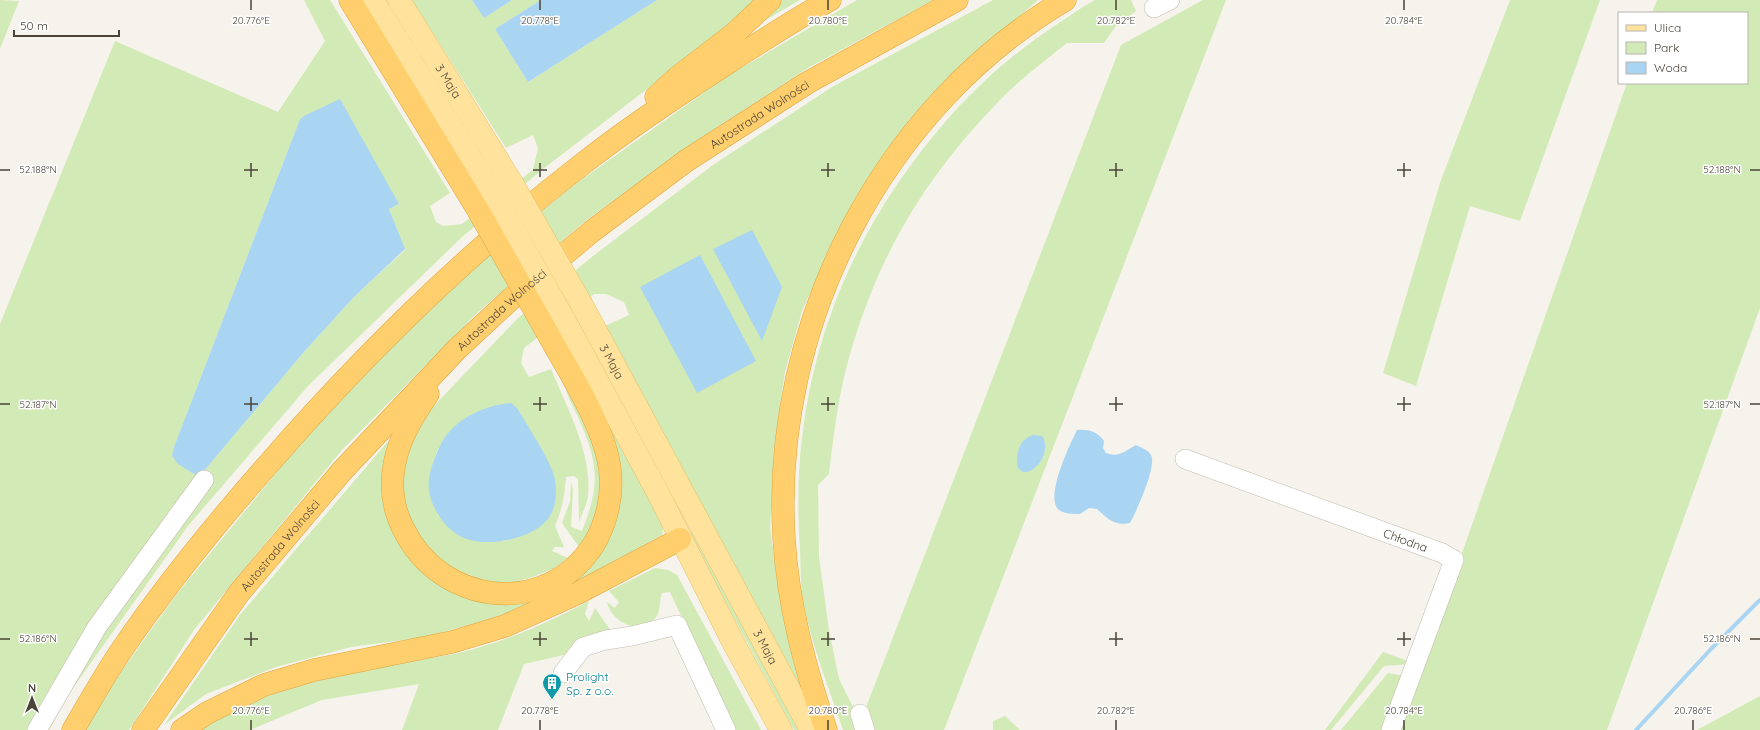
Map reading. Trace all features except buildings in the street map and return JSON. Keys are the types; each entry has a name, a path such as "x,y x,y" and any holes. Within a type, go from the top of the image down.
{"highway":[{"path":"350,0 487,203 547,332 586,405 603,443 610,471 610,492 607,515 603,526 582,560 562,577 527,592 501,594 485,592 453,582 422,558 410,542 397,514 394,502 393,474 403,434 457,349"},
{"path":"73,730 121,650 151,607 236,501 321,403 386,338 487,243 587,160 678,77 735,33 770,0"},
{"path":"587,160 691,87 772,34 830,0"},
{"name":"Autostrada Wolności","path":"143,730 239,593 342,471 457,349 512,298 591,232 686,161 807,83 958,0"},
{"path":"826,730 799,643 787,573 784,539 783,488 787,428 805,342 824,288 848,234 874,188 902,147 934,109 969,72 1026,26 1065,0"},
{"path":"182,730 207,712 264,685 314,670 458,640 505,626 578,593 680,538"}],"main road":[{"name":"3 Maja","path":"373,0 487,203 564,319 680,538 734,644 781,730"},
{"name":"3 Maja","path":"400,0 512,183 582,304 811,730"},
{"path":"680,538 687,499"}],"street":[{"name":"Chłodna","path":"1186,459 1442,553 1454,560 1391,730"},
{"path":"37,730 97,627 204,480"},
{"path":"563,673 583,647 606,640 632,636 677,625 726,730"}],"green space":[{"path":"0,0 19,1 0,49"},
{"path":"304,0 330,0 450,193 430,206 436,222 443,226 462,224 533,170 538,148 533,135 506,148 412,0 472,0 484,18 512,0 541,0 495,29 528,82 657,0 759,0 703,46 543,169 462,237 308,386 188,526 73,688 49,730 0,730 0,324 115,41 278,112 325,41","holes":["300,119 399,204 389,209 405,250 353,298 303,353 199,477 172,456 174,447"]},
{"path":"782,0 800,0 752,28"},
{"path":"857,0 933,0 808,68 696,141 584,222 478,312 342,450 194,630 129,730 85,730 113,683 176,595 295,450 387,350 474,267 574,185 726,77"},
{"path":"993,0 1038,0 945,81 877,165 843,221 802,311 785,372 778,417 770,527 780,599 806,701 605,326 629,315 624,302 606,294 594,294 524,348 521,363 529,377 551,369 577,431 586,463 588,496 586,506 579,522 578,479 574,476 566,477 563,502 555,526 564,547 555,547 552,551 568,558 553,569 530,578 510,583 476,581 434,557 408,518 403,496 402,472 413,440 431,409 518,318 593,256 713,165 832,87","holes":["477,412 516,538 503,541 481,541 429,490 433,464 436,453 441,444 455,427"]},
{"path":"1095,0 1131,0 1136,11 1116,26 1104,43 1067,43 1016,85 972,130 924,193 904,225 886,259 870,295 856,333 840,398 829,474 818,485 819,557 829,630 839,679 854,709 859,730 843,730 811,633 801,588 799,488 803,428 814,371 830,315 853,262 881,210 914,161 953,113 977,88 1016,54 1044,33"},
{"path":"1203,0 1226,0 944,730 870,730 865,710 1121,45"},
{"path":"1510,0 1600,0 1520,221 1470,206 1416,386 1383,373 1441,180"},
{"path":"1657,0 1760,0 1760,308 1607,730 1400,730 1627,84 1748,84 1748,12 1652,12"},
{"path":"561,374 578,407 593,442 601,478 601,496 596,519 592,528 579,547 562,523 570,501 571,482 573,490 571,527 582,531 592,500 595,473 590,447 566,391"},
{"path":"606,420 663,524 662,535 571,585 525,607 490,619 425,637 351,647 276,667 206,694 164,725 240,615 390,439 384,461 399,542 411,560 429,576 489,601 602,546"},
{"path":"692,532 800,730 794,730 690,536"},
{"path":"655,568 668,570 677,575 761,730 734,730 670,592 662,593 658,614 650,623 644,626 628,625 615,616 610,610 607,602 615,608 619,602 609,591"},
{"path":"589,601 585,614 589,621 595,608 613,634 578,645 564,655 524,664 498,730 402,730 419,684 322,700 250,730 199,730 248,703 274,693 328,678 486,646 531,629"},
{"path":"1383,652 1411,662 1410,664 1384,666 1331,730 1325,730"},
{"path":"1388,673 1406,676 1385,730 1341,730"},
{"path":"1760,696 1760,730 1697,730"},
{"path":"1005,716 1020,730 993,730 993,721"}],"water":[{"path":"472,0 512,0 484,18"},
{"path":"541,0 657,0 528,82 495,29"},
{"path":"340,99 399,204 389,209 405,249 353,298 303,353 199,477 178,464 172,456 174,447 300,119"},
{"path":"752,230 782,287 762,341 713,249"},
{"path":"700,255 756,361 697,393 640,287"},
{"path":"511,403 517,408 550,464 556,489 554,508 550,516 543,524 534,531 523,536 485,542 464,538 457,535 446,525 433,505 429,491 432,465 443,440 458,423 478,412"},
{"path":"1077,430 1089,430 1098,435 1104,441 1103,448 1106,453 1115,455 1136,445 1150,453 1152,464 1148,481 1130,523 1115,523 1097,509 1089,508 1080,514 1066,513 1059,510 1055,504 1054,494 1056,483 1064,458"},
{"path":"1033,435 1042,436 1045,447 1044,453 1042,459 1034,468 1023,472 1018,468 1017,463 1019,448 1024,440"}],"waterway":[{"path":"1636,730 1711,649 1760,600"}],"place":[{"name":"Prolight Sp. z o.o.","path":"552,700"}]}
